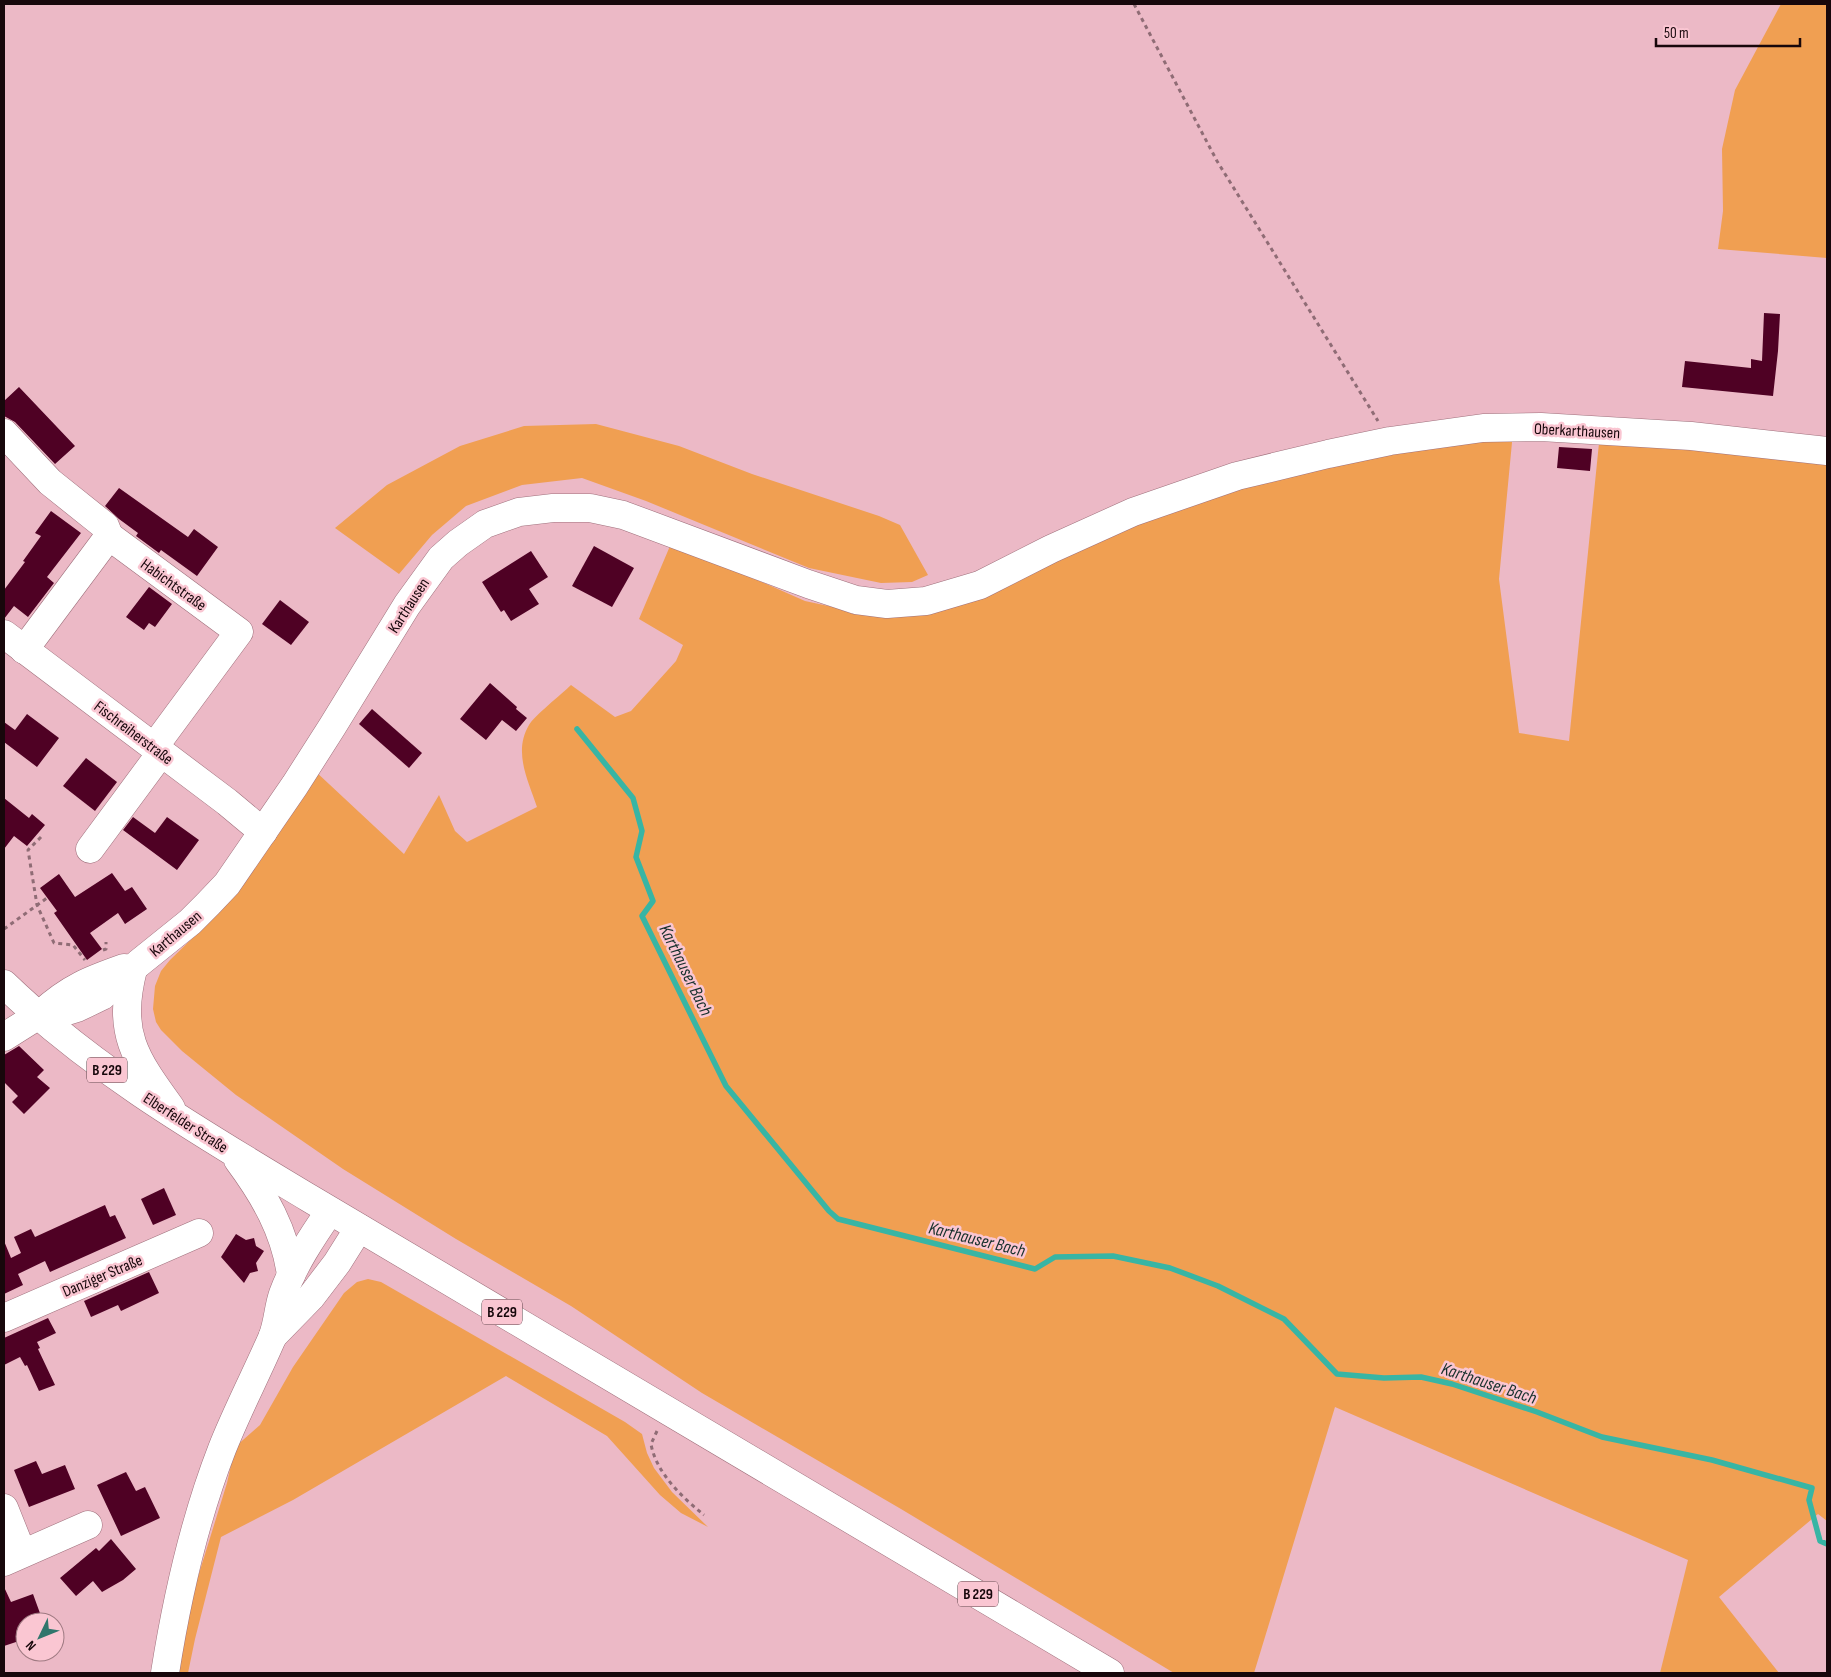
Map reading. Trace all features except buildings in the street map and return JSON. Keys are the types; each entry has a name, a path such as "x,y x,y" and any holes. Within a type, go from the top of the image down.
{"main road":[{"name":"Oberkarthausen","path":"1328,454 1390,441 1483,428 1541,428 1691,436 1827,451"},
{"path":"4,433 50,482 105,526 109,536 14,642"},
{"name":"Karthausen","path":"4,1037 39,1015 76,987 136,966 184,927 227,884 332,727 423,581 441,558 458,542 485,524 519,512 553,508 590,508 623,515 856,600 887,604 926,601 980,585 1051,549 1133,512 1237,476 1328,454"},
{"name":"Habichtstraße","path":"109,536 239,632 158,750"},
{"name":"Fischreiherstraße","path":"14,642 227,802 263,832"},
{"path":"90,848 158,750"},
{"path":"136,966 126,1008 126,1020 130,1038 146,1070 179,1119"},
{"name":"Elberfelder Straße","path":"4,984 85,1054 179,1119 330,1211"},
{"path":"231,1151 258,1188 277,1224 286,1247 291,1275"},
{"path":"165,1673 181,1588 203,1505 222,1449 273,1336 283,1295 291,1275 307,1245 330,1211"},
{"name":"B 229","path":"330,1211 1110,1673"},
{"path":"273,1336 311,1297 337,1263 359,1228"},
{"name":"Danziger Straße","path":"4,1318 200,1233"},
{"path":"4,1508 13,1557 88,1525"}],"path":[{"path":"1134,4 1217,161 1390,441"},
{"path":"41,837 28,850 37,905 54,943 74,945 86,962 93,958"},
{"path":"4,929 48,898"},
{"path":"100,953 106,948 106,942"},
{"path":"652,1449 682,1498 704,1515"}],"shaded area":[{"path":"1781,4 1827,4 1827,258 1718,249 1723,211 1722,149 1735,90"},
{"path":"596,424 679,446 752,474 879,516 900,525 928,575 912,582 881,583 809,568 646,501 582,478 522,485 466,506 432,535 399,574 335,528 387,485 460,446 524,426"},
{"path":"1513,432 1499,579 1519,733 1569,741 1600,433 1827,446 1827,1521 1818,1514 1719,1597 1779,1673 1660,1673 1688,1560 1335,1407 1254,1673 1174,1673 901,1509 702,1393 571,1306 456,1239 343,1169 236,1095 182,1051 161,1030 156,1022 153,1009 155,986 161,971 210,921 314,770 404,854 439,795 455,831 467,842 537,807 526,776 522,756 524,735 536,716 571,685 615,717 631,711 676,661 683,645 639,619 670,546 730,568 805,601 833,607 888,608 1237,482"},
{"path":"368,1279 381,1282 625,1422 642,1434 647,1453 654,1468 672,1492 708,1527 681,1513 660,1495 607,1436 506,1376 293,1500 221,1537 188,1673 176,1673 180,1635 227,1483 235,1447 260,1425 293,1367 344,1293 357,1282"}],"waterway":[{"name":"Karthauser Bach","path":"577,729 633,798 642,831 636,857 653,901 642,916 726,1086 829,1211 838,1219 1035,1269 1055,1257 1113,1256 1170,1268 1218,1286 1284,1319 1337,1374 1384,1378 1421,1377 1452,1384 1537,1412 1602,1437 1712,1460 1812,1488 1809,1500 1820,1541 1827,1544"}]}
